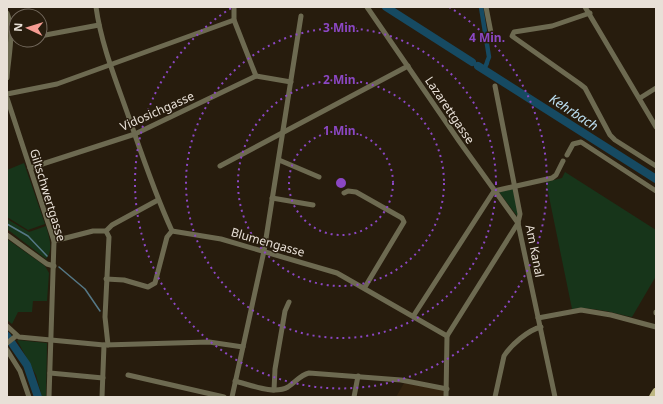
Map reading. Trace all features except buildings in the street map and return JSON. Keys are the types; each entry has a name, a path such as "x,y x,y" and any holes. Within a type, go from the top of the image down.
{"main road":[{"path":"653,397 656,392"}],"street":[{"path":"96,7 99,26 111,65 158,200 172,231 168,238 155,283 148,287 124,280 106,279"},
{"path":"234,7 234,20 256,76 291,82"},
{"name":"Lazarettgasse","path":"367,7 518,223"},
{"path":"486,7 492,38"},
{"path":"585,7 590,13 656,127"},
{"path":"590,13 552,26 514,32 512,36 585,88 610,135 615,140 656,166"},
{"path":"232,397 264,251 284,132 301,16"},
{"path":"7,94 57,84 234,20"},
{"path":"48,35 99,26"},
{"path":"7,78 11,48"},
{"path":"220,166 408,66"},
{"name":"Vidosichgasse","path":"30,168 135,134 256,76"},
{"name":"Am Kanal","path":"495,86 516,185 520,214 518,223 554,397"},
{"path":"640,98 656,88"},
{"name":"Giltschwertgasse","path":"7,98 54,241 49,397"},
{"path":"567,155 573,144 581,142 656,191"},
{"path":"279,160 319,177"},
{"path":"414,316 494,190 552,178 556,175 562,163"},
{"path":"344,193 348,191 356,192 402,218 404,222 365,287"},
{"path":"272,198 313,205"},
{"path":"54,241 94,231 106,231 112,225 158,200"},
{"path":"446,397 447,336 518,223"},
{"path":"102,397 102,378 106,345 105,317 108,237 106,231"},
{"name":"Blumengasse","path":"172,231 221,239 337,272 447,336"},
{"path":"7,235 46,264 54,266"},
{"path":"274,390 275,369 285,311 289,302"},
{"path":"538,318 581,310 611,315 656,327"},
{"path":"7,326 14,337"},
{"path":"495,397 504,356 507,351 534,329 540,327"},
{"path":"7,343 14,337 106,345 220,343 244,347"},
{"path":"7,350 20,370 29,397"},
{"path":"50,373 102,378"},
{"path":"236,381 274,390 281,390 289,387 304,374 309,373 401,380 447,389"},
{"path":"128,375 224,397"},
{"path":"354,397 358,376"},
{"path":"279,397 281,390"}],"shaded area":[{"path":"404,383 444,390 444,397 396,397"}],"green space":[{"path":"24,163 45,224 28,230 7,217 7,170"},
{"path":"565,172 656,230 656,276 632,317 587,308 572,309 546,182 562,178"},
{"path":"513,189 518,215 517,216 499,192"},
{"path":"7,219 29,232 46,226 50,251 46,259 7,229"},
{"path":"7,239 45,266 49,273 47,301 33,301 32,312 18,312 12,324 7,320"},
{"path":"17,340 47,343 46,397 42,397 36,375"}],"waterway":[{"name":"Kehrbach","path":"386,7 472,62"},
{"path":"481,7 489,57 487,62"},
{"name":"Kehrbach","path":"484,69 487,63"},
{"name":"Kehrbach","path":"478,66 656,179"},
{"path":"7,224 28,236 47,256"},
{"path":"59,267 85,289 100,311"},
{"path":"7,336 27,365 38,397"}]}
